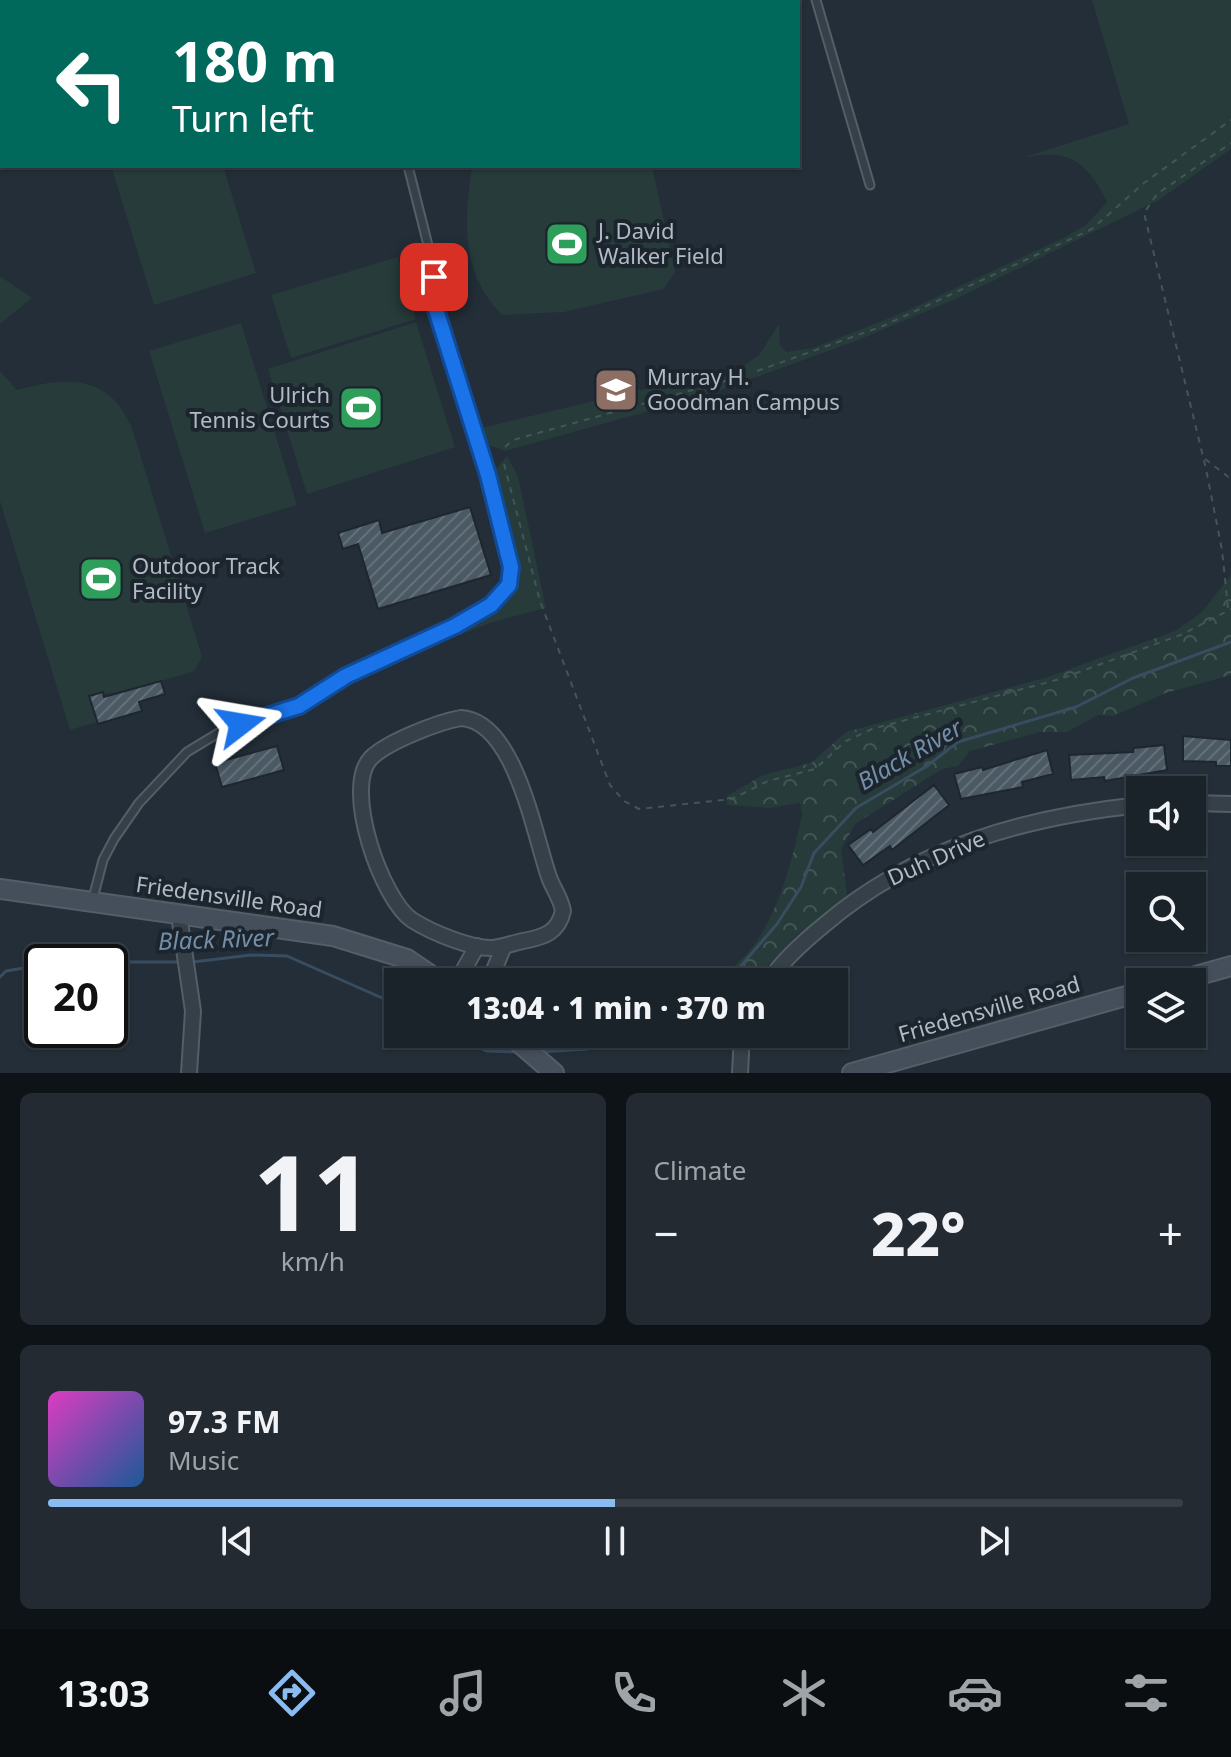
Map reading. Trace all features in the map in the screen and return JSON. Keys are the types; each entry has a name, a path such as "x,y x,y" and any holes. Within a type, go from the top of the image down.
{"street":[{"path":"461,718 484,724 502,745 537,832 549,877 561,900 560,925 549,934 504,946 477,946 423,926 395,903 360,802 364,770 370,759 404,739 461,718"},
{"path":"1206,803 1231,804"},
{"name":"Duh Drive","path":"780,968 839,912 895,873 918,862 978,837 1044,818 1126,807"},
{"name":"Friedensville Road","path":"0,889 333,936 407,959 420,968"},
{"path":"179,915 187,954 193,1022 189,1073"},
{"path":"465,968 477,946"},
{"path":"495,968 504,946"},
{"path":"1206,973 1231,966"},
{"name":"Friedensville Road","path":"852,1073 1126,996"},
{"path":"525,1048 554,1073"},
{"path":"740,1073 741,1048"}],"lane":[{"path":"816,0 870,185"},
{"path":"92,902 103,860 114,839 139,803 187,752 225,729 299,706 346,676 455,626 491,605 509,585 511,567 488,475 433,300 430,253 409,168"}],"path":[{"path":"757,371 883,326 1092,229 1144,183 1231,120"},
{"path":"504,464 540,601 593,742 610,785 624,801 639,809 674,808 732,799 768,781 815,769 846,741 872,729 1060,679 1183,634 1230,610 1204,459 1144,209 1153,197 1231,143"},
{"path":"505,447 513,440 732,379"},
{"path":"1204,459 1231,479"}],"green space":[{"path":"1092,0 1231,0 1231,149 1159,200 958,298 856,341 710,394 505,451 481,442 477,429 745,365 759,355 779,324 780,344 786,352 813,348 902,313 1086,225 1107,202 1092,176 1074,160 1064,156 1051,154 1021,158 1129,124"},
{"path":"112,168 224,168 256,273 154,305"},
{"name":"J. David Walker Field","path":"472,168 652,168 675,272 664,289 564,312 502,315 478,282 472,264 467,206"},
{"path":"398,257 416,319 291,358 271,295"},
{"path":"0,276 32,298 0,324"},
{"name":"Ulrich Tennis Courts","path":"416,322 455,447 307,494 268,369"},
{"path":"241,323 297,505 205,533 149,351"},
{"name":"Outdoor Track Facility","path":"0,371 17,390 53,382 86,384 100,389 124,412 133,431 202,657 194,671 135,689 89,697 97,722 70,730 0,501"},
{"path":"507,456 518,476 546,608 462,634 463,622 497,608 513,590 512,542 496,480 496,469"},
{"path":"1231,575 1231,675 1166,693 1113,716 1098,715 1067,732 1040,732 970,751 958,766 942,769 855,824 841,849 847,896 830,913 798,934 765,968 733,968 754,945 771,915 790,866 802,815 800,803 770,808 727,805 727,796 763,775 811,763 846,732 1045,678 1175,631 1202,612"}],"building":[{"path":"470,507 491,575 378,609 358,544 343,549 338,533 379,520 382,533"},
{"path":"161,681 165,694 139,702 142,711 98,724 89,696 103,692 104,697"},
{"path":"1183,736 1231,740 1231,766 1216,766 1216,762 1183,761"},
{"path":"1164,745 1167,770 1105,781 1104,777 1071,780 1069,755 1133,752 1134,748"},
{"path":"277,746 284,770 222,787 215,763"},
{"path":"1047,750 1053,774 1022,782 1023,787 961,799 954,774 982,767 983,770"},
{"path":"934,785 949,805 892,850 890,846 863,865 848,845 871,829 873,832"}],"waterway":[{"name":"Black River","path":"739,968 777,924 801,887 814,853 856,808 927,766 958,742 1076,707 1133,678 1231,642"},
{"name":"Black River","path":"193,962 251,955 287,956 384,999"},
{"name":"Black River","path":"128,962 181,962"},
{"name":"Black River","path":"0,977 6,971 24,968"},
{"name":"Black River","path":"480,1048 517,1052"},
{"name":"Black River","path":"541,1052 590,1048"}],"place":[{"name":"J. David Walker Field","path":"567,244"},
{"name":"Murray H. Goodman Campus","path":"616,390"},
{"name":"Ulrich Tennis Courts","path":"361,408"},
{"name":"Outdoor Track Facility","path":"101,579"}],"route":[{"path":"241,724 299,706 346,676 455,626 491,605 509,585 511,567 488,475 433,300 434,277"}]}
